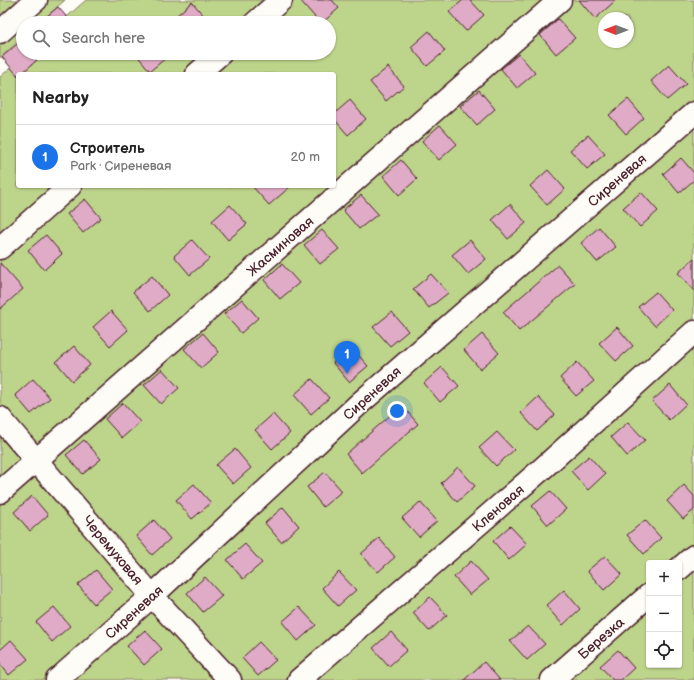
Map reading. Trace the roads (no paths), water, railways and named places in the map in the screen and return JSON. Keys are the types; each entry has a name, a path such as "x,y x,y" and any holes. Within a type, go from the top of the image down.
{"street":[{"path":"18,16 36,0"},
{"path":"263,16 281,0"},
{"name":"Жасминовая","path":"0,492 560,0"},
{"path":"0,32 16,18"},
{"path":"199,72 213,60"},
{"name":"Сиреневая","path":"57,680 152,596 360,403 694,113"},
{"path":"0,248 68,188"},
{"name":"Кленовая","path":"299,680 543,468 694,332"},
{"name":"Черемуховая","path":"0,418 152,596 230,680"},
{"path":"682,566 694,556"},
{"name":"Березка","path":"552,680 648,596"}],"place":[{"name":"Строитель","path":"347,374"}]}
